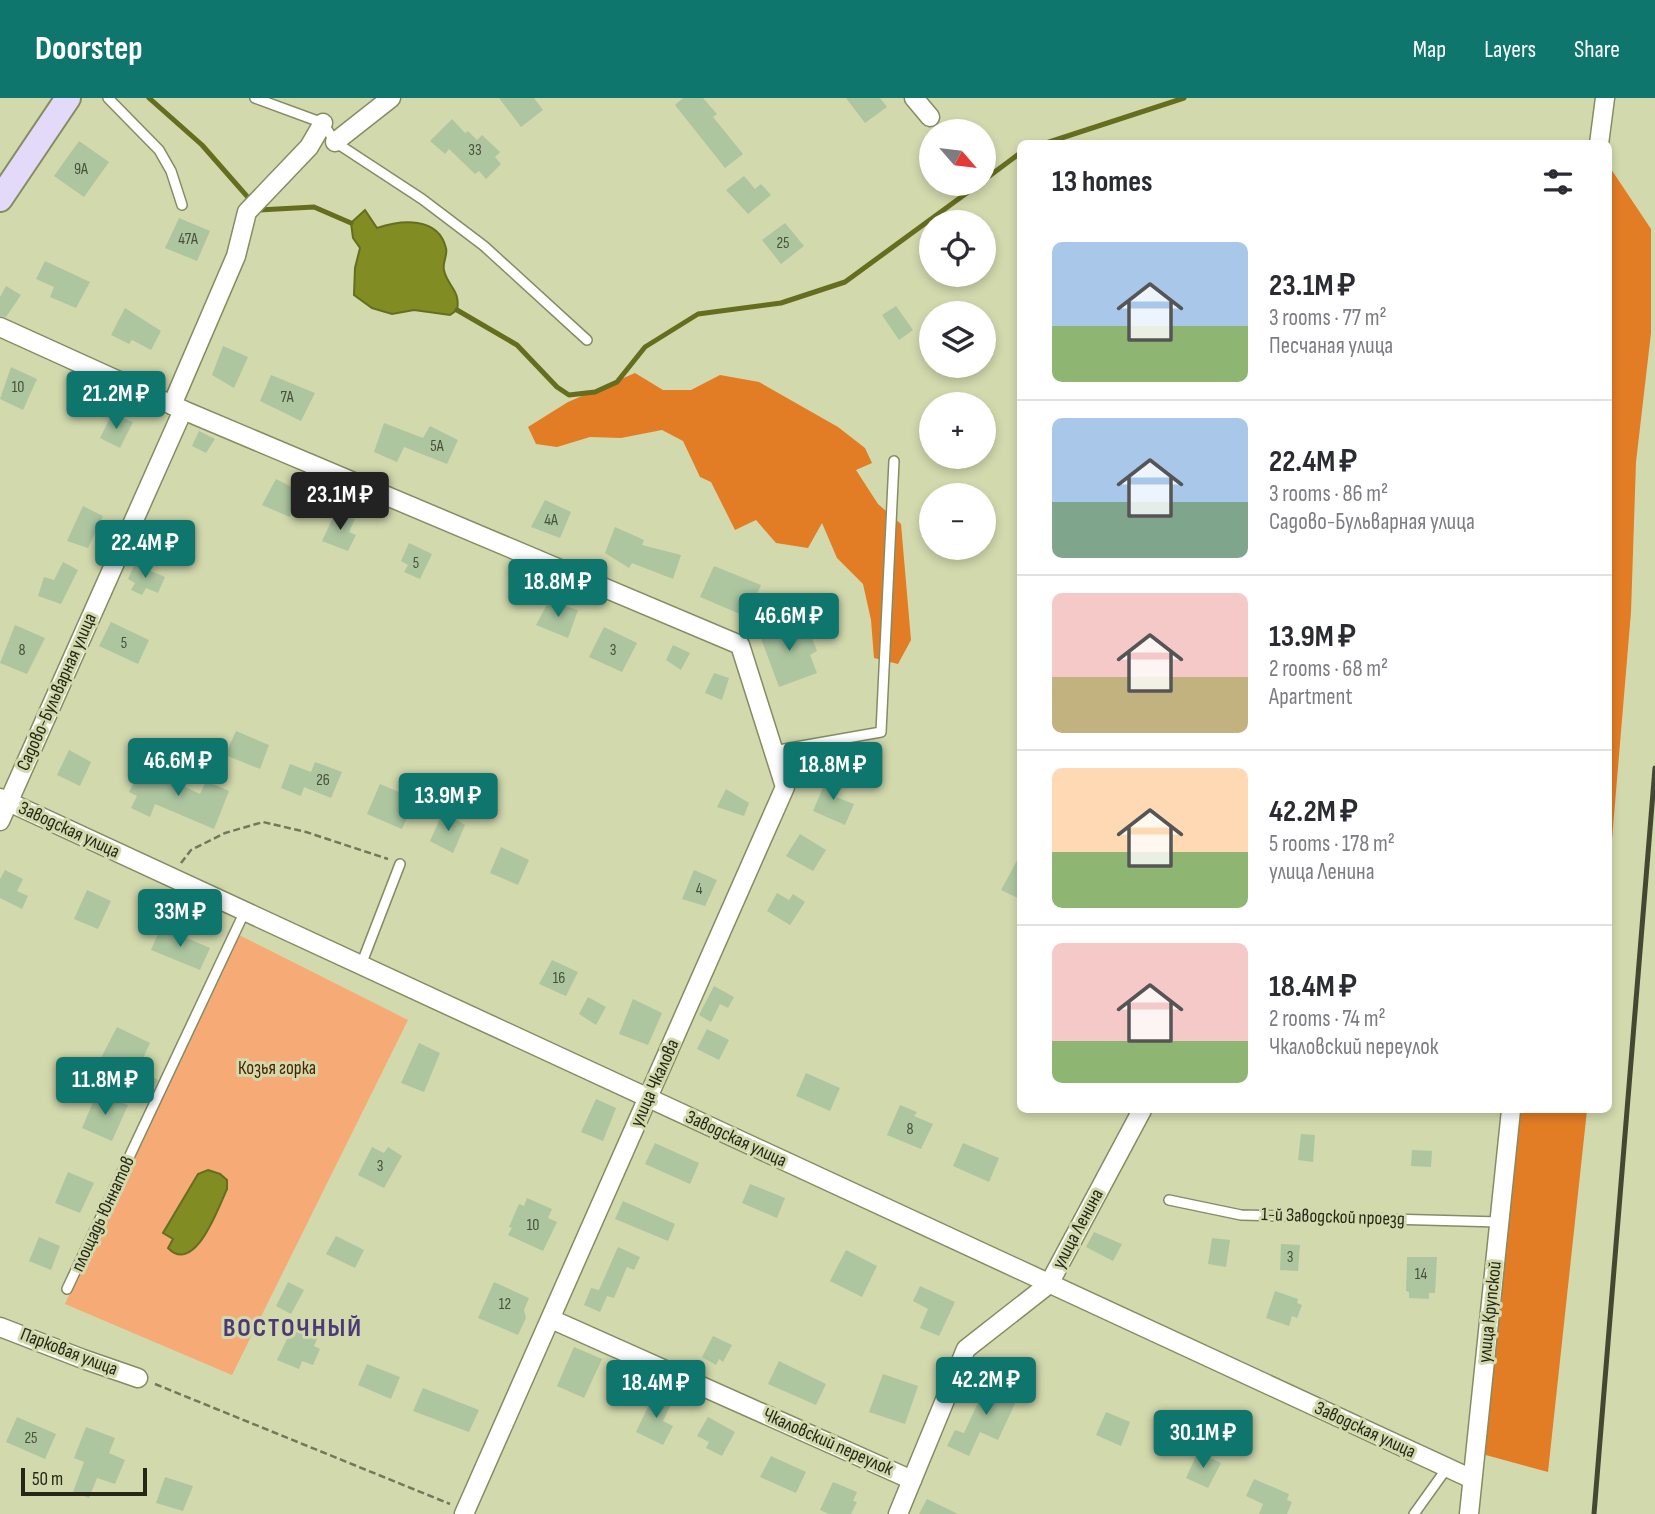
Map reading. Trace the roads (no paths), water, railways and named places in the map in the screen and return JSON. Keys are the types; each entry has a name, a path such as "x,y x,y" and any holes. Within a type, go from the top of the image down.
{"street":[{"path":"0,199 68,98"},
{"path":"335,142 391,98"},
{"path":"915,98 930,117"},
{"path":"1600,140 1605,98"},
{"name":"Садово-Бульварная улица","path":"0,821 4,800 178,407 236,256 247,212 309,147 323,122"},
{"path":"0,327 178,407"},
{"name":"улица Чкалова","path":"178,407 740,645 785,787 465,1512"},
{"name":"Заводская улица","path":"4,800 1472,1479"},
{"name":"улица Ленина","path":"898,1514 966,1349 1049,1284 1140,1113"},
{"name":"улица Крупской","path":"1469,1514 1511,1113"},
{"name":"Чкаловский переулок","path":"551,1319 912,1480"},
{"name":"Парковая улица","path":"0,1327 138,1378"}],"lane":[{"path":"107,98 159,150 171,171 182,205"},
{"path":"256,98 323,122 335,142 422,199 484,246 587,340"},
{"path":"773,751 881,733 894,461"},
{"path":"361,965 400,864"},
{"name":"площадь Юннатов","path":"67,1289 245,911"},
{"name":"1-й Заводской проезд","path":"1169,1200 1241,1215 1499,1222"},
{"path":"1415,1514 1447,1468"}],"waterway":[{"path":"149,98 202,145 259,210 314,207 351,223"},
{"path":"1055,140 1184,98"},
{"path":"996,171 1017,155"},
{"path":"457,310 517,345 557,387 569,395 595,392 617,382 645,347 698,314 781,303 845,282 963,196"}],"railway":[{"path":"1594,1514 1655,768"}],"district":[{"name":"ВОСТОЧНЫЙ","path":"293,1328"}],"park label":[{"name":"Козья горка","path":"277,1068"}]}
